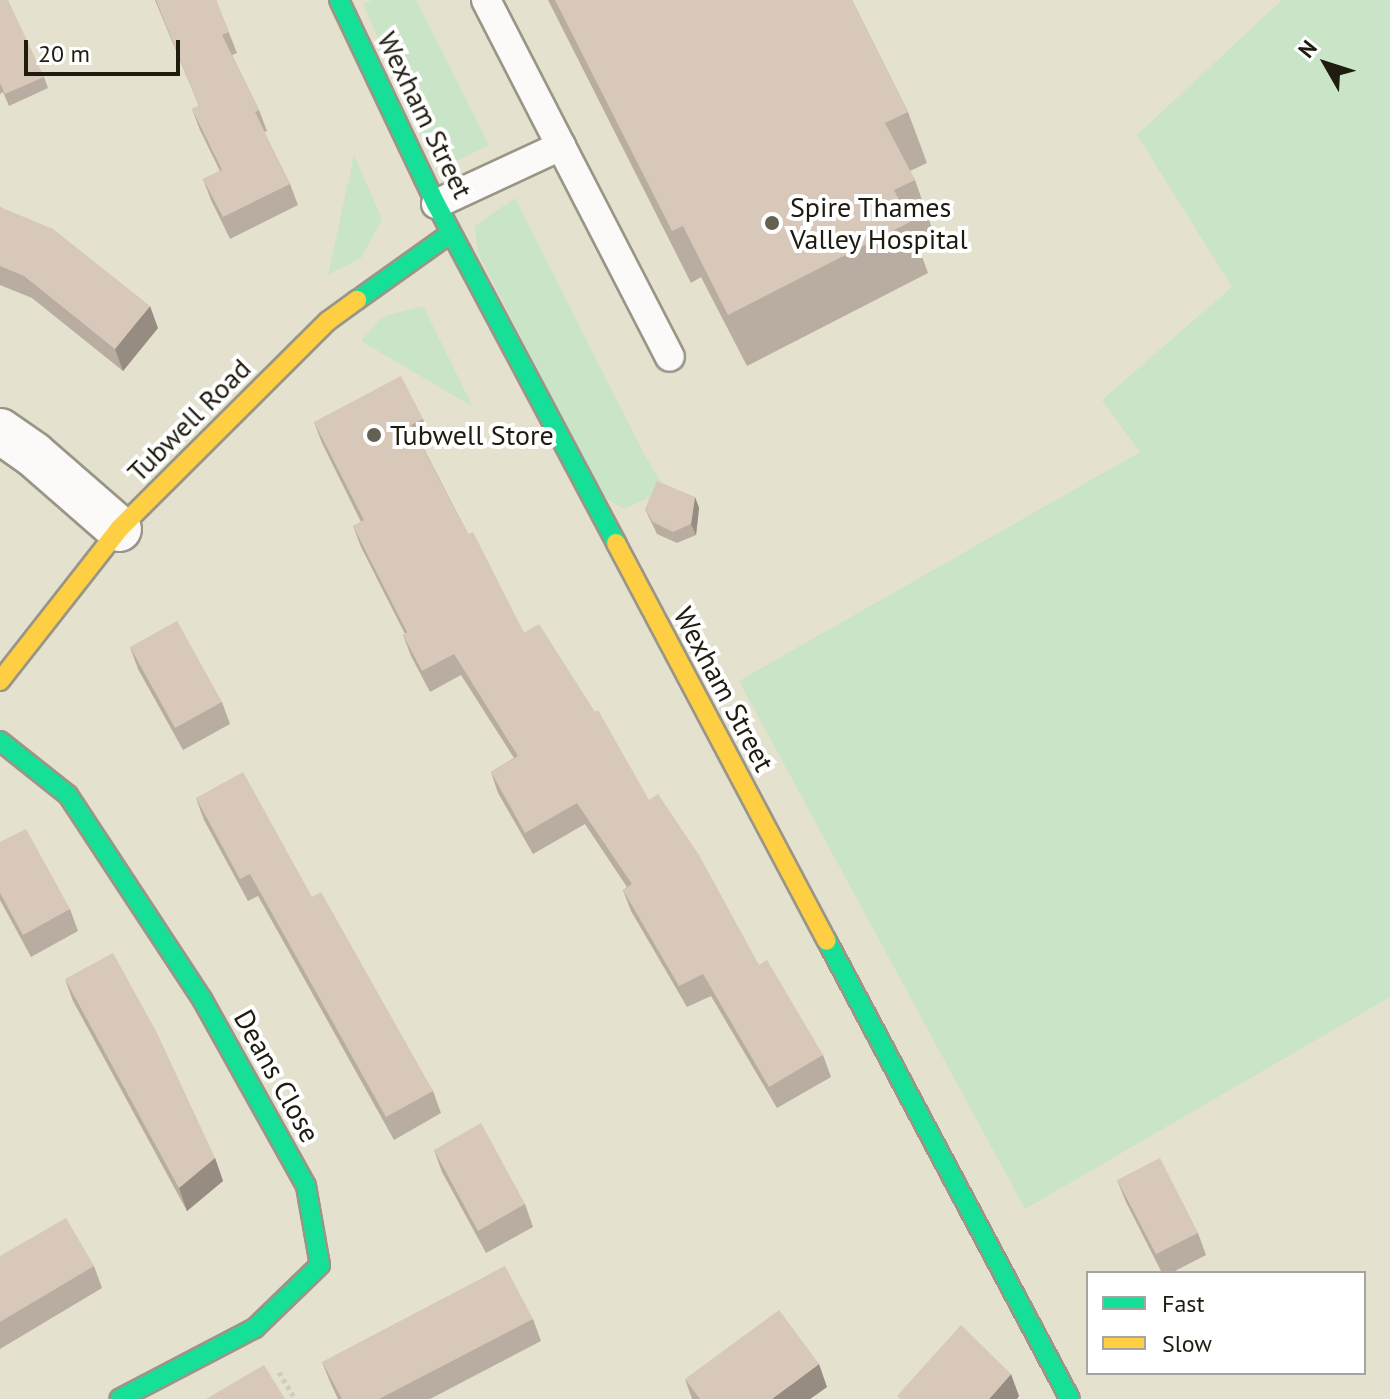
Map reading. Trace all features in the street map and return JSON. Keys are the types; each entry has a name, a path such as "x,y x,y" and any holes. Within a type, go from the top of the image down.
{"street":[{"name":"Wexham Street","path":"339,0 451,233 1070,1399"},
{"name":"Tubwell Road","path":"0,681 119,529 328,321 451,233"},
{"path":"0,431 33,454 119,529"},
{"name":"Deans Close","path":"0,741 68,795 202,999 306,1186 320,1265 255,1328 119,1399"}],"lane":[{"path":"486,0 670,357"},
{"path":"436,204 561,146"}],"green space":[{"path":"372,0 416,0 489,145 456,161 428,149 363,4"},
{"path":"1282,0 1390,0 1390,997 1025,1209 739,681 1140,452 1102,400 1232,287 1137,135"},
{"path":"354,155 382,219 361,258 328,275"},
{"path":"515,198 644,454 666,490 624,509 601,495 478,253 475,226"},
{"path":"423,306 473,407 361,341 382,317"}],"building":[{"path":"0,0 8,0 44,77 5,94 0,83"},
{"path":"156,0 216,0 229,32 222,35 259,110 255,112 290,184 223,217 203,179 222,170 192,109 199,106"},
{"name":"Spire Thames Valley Hospital","path":"555,0 852,0 908,112 885,123 915,180 894,190 910,222 728,315 683,226 672,231"},
{"path":"0,207 53,229 150,306 115,349 24,276 0,266"},
{"path":"401,376 423,419 411,425 468,534 473,532 524,633 539,624 595,712 598,710 649,800 658,794 699,855 759,965 767,960 823,1055 769,1087 703,974 679,986 623,890 632,884 577,803 525,833 491,772 518,756 454,654 422,671 403,635 407,632 353,526 364,520 314,422"},
{"path":"657,481 695,497 691,524 673,532 653,522 645,509"},
{"path":"177,621 222,702 175,728 130,647"},
{"path":"243,772 312,897 321,892 433,1091 386,1117 250,874 240,879 196,798"},
{"path":"26,829 70,909 23,935 0,893 0,842"},
{"path":"113,953 157,1033 215,1158 179,1188 65,979"},
{"path":"481,1123 525,1204 478,1231 434,1150"},
{"path":"1160,1158 1198,1233 1156,1254 1117,1180"},
{"path":"66,1218 94,1266 0,1322 0,1256"},
{"path":"505,1266 533,1319 379,1399 342,1399 322,1362"},
{"path":"779,1310 819,1364 772,1399 700,1399 685,1379"},
{"path":"961,1325 1011,1374 989,1399 900,1399 897,1396"},
{"path":"264,1365 285,1399 206,1399"}],"traffic: fast":[{"path":"339,0 436,204 616,543"},
{"path":"357,300 451,233"},
{"path":"0,741 68,795 202,999 306,1186 320,1265 255,1328 119,1399"},
{"path":"827,941 1070,1399"}],"traffic: slow":[{"path":"0,681 119,529 328,321 357,300"},
{"path":"616,543 827,941"}],"place":[{"name":"Spire Thames Valley Hospital","path":"772,223"},
{"name":"Tubwell Store","path":"374,435"}]}
